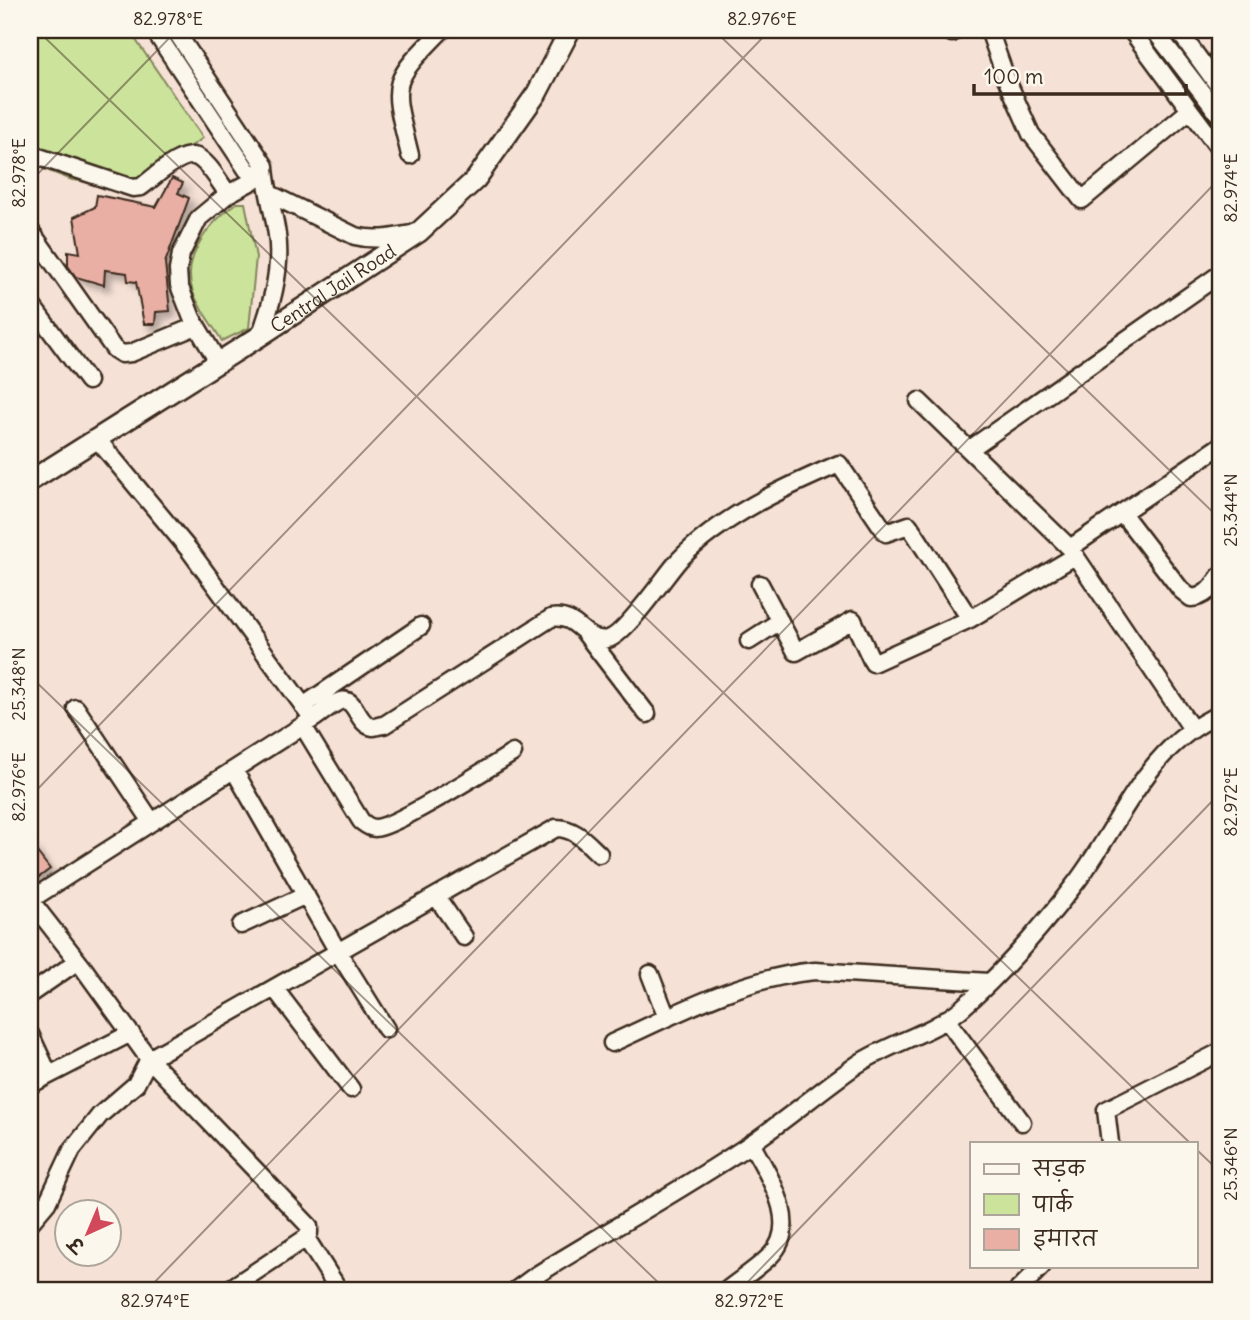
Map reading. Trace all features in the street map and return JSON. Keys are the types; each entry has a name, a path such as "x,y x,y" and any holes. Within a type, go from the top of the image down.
{"main road":[{"name":"Central Jail Road","path":"30,481 260,337 419,232 476,179 537,93 570,30"}],"street":[{"path":"154,30 247,170 264,185 355,236 383,240 419,232"},
{"path":"175,30 262,160 264,185 278,238 278,251 271,305 260,337"},
{"path":"410,155 396,88 408,64 442,30"},
{"path":"949,30 952,33 956,30"},
{"path":"989,30 1006,78 1031,134 1082,200 1190,110"},
{"path":"1131,30 1220,150"},
{"path":"1154,30 1220,116"},
{"path":"1178,30 1220,88"},
{"path":"30,154 134,188 141,187 181,157 191,156 205,164 228,194"},
{"path":"218,362 197,326 179,285 181,254 199,218 228,194 264,185"},
{"path":"30,230 114,349 122,354 131,353 197,326"},
{"path":"970,449 1220,274"},
{"path":"30,303 88,381"},
{"path":"919,401 1072,552 1192,729"},
{"path":"97,439 190,551 303,706 308,722 361,821 375,828 398,820 513,753"},
{"path":"760,584 796,652 852,620 873,663 970,619 1072,552 1122,513 1220,446"},
{"path":"585,633 601,639 615,635 697,543 783,488 839,464 886,533 909,525 970,619"},
{"path":"1122,513 1181,590 1191,598 1208,592 1220,576"},
{"path":"228,1290 306,1238 309,1226 149,1059 78,961 32,906 152,822 338,701 353,704 363,722 372,727 384,725 551,618 563,616 573,621 585,633 647,714"},
{"path":"749,641 780,621"},
{"path":"303,706 421,626"},
{"path":"76,708 152,822"},
{"path":"516,1290 751,1143 860,1063 959,1011 1020,951 1079,878 1140,783 1192,729 1220,715"},
{"path":"234,770 338,952 386,1029"},
{"path":"30,1223 47,1203 72,1150 100,1115 136,1084 149,1059 556,828 565,828 575,833 599,854"},
{"path":"241,925 306,895"},
{"path":"436,895 464,937"},
{"path":"30,994 78,961"},
{"path":"612,1043 752,984 796,972 989,982"},
{"path":"650,974 667,1018"},
{"path":"275,989 351,1089"},
{"path":"946,1019 1022,1122"},
{"path":"30,1085 131,1033"},
{"path":"30,1034 49,1075"},
{"path":"1110,1142 1106,1110 1220,1052"},
{"path":"727,1290 772,1254 780,1241 783,1222 780,1199 751,1143"},
{"path":"306,1238 340,1290"},
{"path":"1018,1290 1040,1268"}],"green space":[{"path":"30,30 129,30 203,138 136,184 116,185 72,180 41,168 30,124"},
{"path":"237,203 245,203 256,257 249,328 222,341 196,299 190,271 198,245 206,233"}],"building":[{"path":"172,178 183,183 178,193 189,198 165,263 170,311 156,312 155,324 144,324 136,282 128,281 127,273 105,270 104,285 76,277 68,266 68,251 80,253 74,217 95,207 97,195 156,207"},
{"path":"30,843 50,869 30,884"}]}
